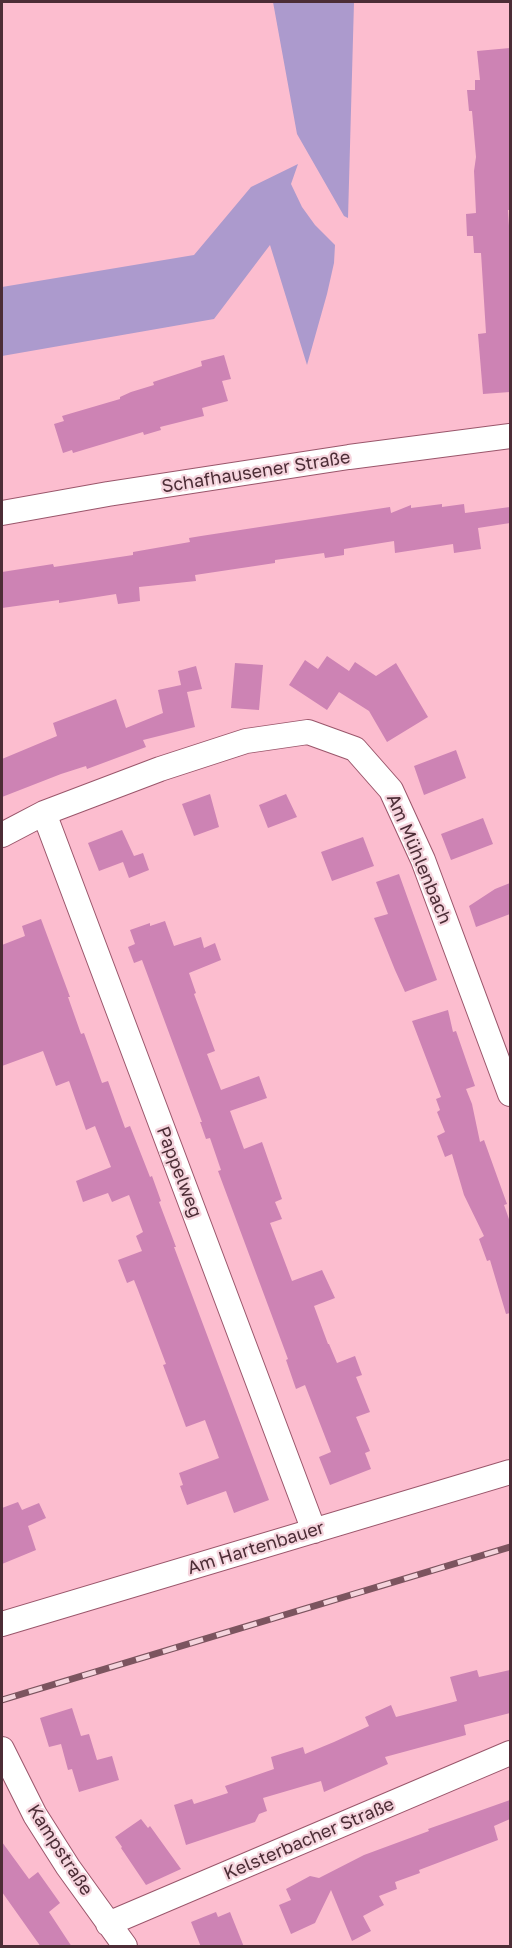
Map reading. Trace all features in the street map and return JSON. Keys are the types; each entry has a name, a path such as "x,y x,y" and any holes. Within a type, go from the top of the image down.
{"street":[{"name":"Schafhausener Straße","path":"2,513 108,494 337,459 510,436"},
{"name":"Am Mühlenbach","path":"2,836 44,813 160,769 246,741 308,732 355,749 391,790 418,850 510,1094"},
{"name":"Pappelweg","path":"44,813 314,1531"},
{"name":"Am Hartenbauer","path":"2,1624 510,1472"},
{"name":"Kampstraße","path":"2,1749 35,1815 68,1867 125,1947"},
{"name":"Kelsterbacher Straße","path":"108,1924 510,1753"}],"shaded area":[{"path":"273,2 354,2 348,218 344,216 297,134"},
{"path":"298,164 291,184 302,207 315,225 335,245 334,263 327,294 307,365 270,245 214,319 2,356 2,287 194,255 251,187"}],"building":[{"path":"510,48 510,210 508,210 510,392 483,394 478,334 486,333 481,253 474,253 473,236 467,236 466,214 476,213 474,171 476,157 472,111 469,111 467,90 475,90 475,80 480,80 477,51"},
{"path":"224,355 231,379 222,381 228,401 202,408 204,416 160,427 161,430 144,435 143,432 73,453 72,450 63,453 54,424 64,421 62,416 120,399 131,392 154,385 153,382 202,366 201,361"},
{"path":"442,504 442,507 464,504 465,513 510,507 510,523 478,528 481,549 454,553 453,544 395,553 394,541 344,549 344,555 325,558 324,553 275,560 275,563 195,575 196,581 139,587 140,601 118,604 116,594 59,603 59,600 2,608 2,572 133,555 133,552 190,542 189,538 201,536 390,507 391,513 411,505 411,508"},
{"path":"327,656 349,671 355,662 376,676 396,663 428,717 387,742 369,711 339,692 327,710 289,685 305,660 318,669"},
{"path":"235,663 263,665 259,710 231,708"},
{"path":"196,666 202,689 187,692 195,727 143,740 146,747 87,769 86,766 61,774 2,797 2,759 57,736 53,723 116,699 126,728 163,713 158,690 181,685 178,671"},
{"path":"456,750 466,778 424,795 414,766"},
{"path":"210,794 219,827 194,836 182,804"},
{"path":"286,794 297,817 268,828 259,805"},
{"path":"483,818 493,844 451,860 441,834"},
{"path":"122,830 134,856 143,853 149,870 129,878 123,862 99,871 88,843"},
{"path":"363,837 374,866 332,881 321,852"},
{"path":"399,874 437,980 405,992 374,918 388,914 376,882"},
{"path":"510,883 510,914 476,927 469,906 495,889"},
{"path":"41,919 81,1034 84,1033 102,1083 108,1081 125,1128 130,1126 150,1177 152,1176 176,1247 174,1247 269,1500 234,1513 226,1491 187,1505 180,1486 183,1485 179,1473 219,1458 205,1420 186,1427 163,1365 166,1364 134,1280 127,1283 118,1260 142,1251 136,1236 143,1232 129,1195 112,1202 108,1193 83,1202 76,1181 111,1167 95,1126 86,1130 69,1081 56,1086 43,1051 2,1066 2,945 25,936 22,926"},
{"path":"165,921 174,946 201,937 204,948 215,943 221,960 189,973 196,993 194,994 215,1051 207,1054 221,1090 259,1076 267,1098 230,1111 244,1149 262,1142 282,1199 275,1202 282,1219 270,1223 292,1281 322,1270 335,1298 314,1306 328,1344 337,1363 355,1356 362,1375 356,1377 370,1412 356,1417 370,1451 365,1453 371,1469 330,1485 319,1457 331,1452 305,1385 296,1389 286,1360 288,1359 218,1171 221,1170 210,1138 206,1139 200,1122 202,1122 142,960 134,963 128,947 135,944 130,930"},
{"path":"448,1010 453,1032 456,1031 475,1086 466,1089 472,1104 480,1142 484,1140 507,1204 504,1205 510,1222 510,1313 506,1314 490,1260 487,1261 479,1239 484,1236 464,1195 452,1154 445,1157 437,1136 445,1132 437,1112 440,1110 436,1099 441,1097 412,1021"},
{"path":"18,1502 22,1510 39,1503 46,1518 28,1526 36,1550 2,1564 2,1508"},
{"path":"477,1670 479,1677 510,1670 510,1713 464,1725 466,1735 385,1757 388,1764 324,1792 321,1781 263,1798 267,1811 259,1814 255,1822 186,1845 174,1805 192,1799 194,1804 228,1793 225,1786 274,1769 271,1757 303,1747 305,1754 334,1742 369,1726 365,1717 391,1705 396,1717 457,1701 450,1677"},
{"path":"72,1708 81,1736 89,1734 97,1760 112,1756 119,1780 79,1792 72,1769 68,1770 61,1744 49,1747 40,1718"},
{"path":"510,1800 510,1819 494,1826 498,1840 419,1870 420,1873 395,1882 397,1889 379,1896 384,1905 363,1916 371,1931 352,1941 331,1890 315,1923 291,1934 279,1905 291,1900 286,1889 310,1876 319,1878 364,1855 429,1831 428,1829"},
{"path":"141,1819 148,1828 150,1826 181,1869 146,1885 115,1837"},
{"path":"2,1842 29,1879 38,1872 60,1903 49,1912 72,1947 41,1947 2,1892"},
{"path":"216,1912 218,1917 230,1912 244,1947 201,1947 191,1922"}],"railway":[{"path":"2,1700 510,1547"}]}
